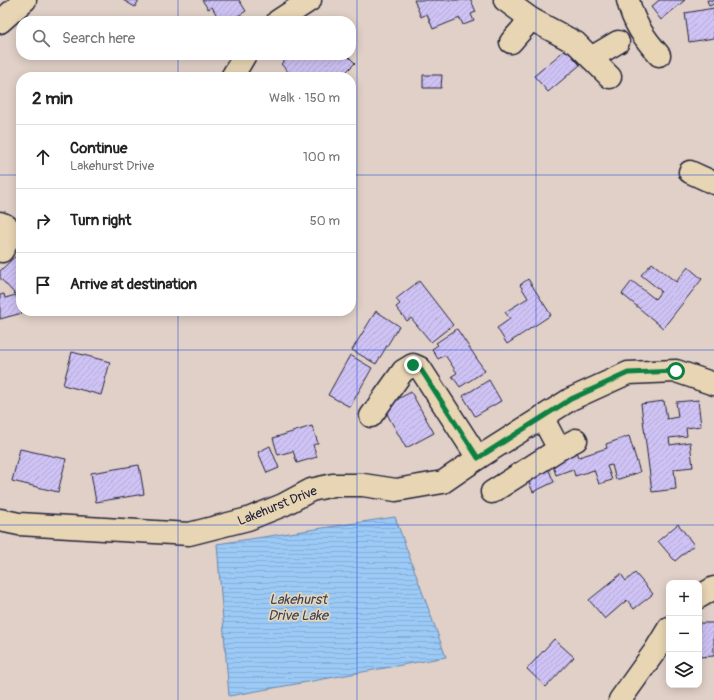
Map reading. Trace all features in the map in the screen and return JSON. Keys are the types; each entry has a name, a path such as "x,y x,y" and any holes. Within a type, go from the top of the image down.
{"street":[{"path":"0,22 25,0"},
{"path":"286,16 310,0"},
{"path":"505,0 531,19 576,43 610,77"},
{"path":"628,0 636,24 645,39 658,55"},
{"path":"511,42 531,19"},
{"path":"591,58 618,42"},
{"path":"235,72 241,60"},
{"path":"690,172 714,183"},
{"path":"0,224 6,225 10,232 9,238 2,251"},
{"path":"371,416 403,370 413,365 420,368 478,458"},
{"name":"Lakehurst Drive","path":"0,520 19,524 190,534 248,519 283,505 311,490 333,485 363,485 396,490 443,482 571,399 628,373 676,371 714,384"},
{"path":"492,492 568,444 542,417"},
{"path":"702,595 714,588"},
{"path":"620,700 666,633"}],"water":[{"name":"Lakehurst Drive Lake","path":"395,517 446,657 229,696 217,544"}],"building":[{"path":"123,0 139,0 135,7"},
{"path":"202,0 239,0 246,11 238,16 217,16 212,7 208,9"},
{"path":"414,0 471,0 476,12 471,14 474,21 463,25 460,18 433,29 427,14 421,17"},
{"path":"659,0 685,0 661,20 651,7"},
{"path":"707,0 714,0 714,4 709,6"},
{"path":"714,8 714,38 689,42 685,13"},
{"path":"566,49 580,65 548,92 534,76"},
{"path":"285,60 352,60 355,63 346,72 288,72 281,64"},
{"path":"423,75 442,75 441,88 423,88"},
{"path":"16,256 15,294 0,278 0,271"},
{"path":"652,263 676,282 688,267 702,279 663,328 622,294 632,281 655,299 661,291 641,275"},
{"path":"528,279 551,315 507,344 497,328 510,319 505,312 528,298 520,285"},
{"path":"419,281 453,325 431,342 411,318 407,321 396,307 400,304 396,299"},
{"path":"4,294 5,298 16,295 16,315 0,319 0,295"},
{"path":"376,311 399,326 376,364 352,350"},
{"path":"457,329 485,371 460,387 452,376 457,373 445,355 438,359 432,349 438,345 436,343"},
{"path":"72,352 110,362 101,395 63,385"},
{"path":"350,355 372,368 350,407 328,395"},
{"path":"489,380 501,401 475,416 463,396"},
{"path":"411,392 434,433 406,448 383,407"},
{"path":"698,400 701,426 686,428 687,436 669,438 670,445 690,442 693,467 674,469 676,489 652,492 641,404 664,401 667,419 678,417 676,402"},
{"path":"312,426 318,443 313,445 317,457 297,463 293,451 278,455 273,438"},
{"path":"629,436 640,472 616,480 612,465 607,466 612,480 599,484 594,470 575,476 573,469 556,475 551,460 577,452 579,457 607,448 606,444"},
{"path":"270,446 279,468 267,473 258,452"},
{"path":"20,449 66,459 58,492 12,481"},
{"path":"139,465 144,494 96,502 91,473"},
{"path":"547,466 554,482 533,492 526,475"},
{"path":"678,524 694,545 675,561 658,541"},
{"path":"635,573 653,594 634,609 627,600 605,619 589,600 621,574 626,581"},
{"path":"702,623 714,623 714,656 702,657"},
{"path":"554,639 574,657 546,687 527,669"}],"route":[{"path":"413,365 420,368 478,458 571,399 628,373 676,371"}]}
